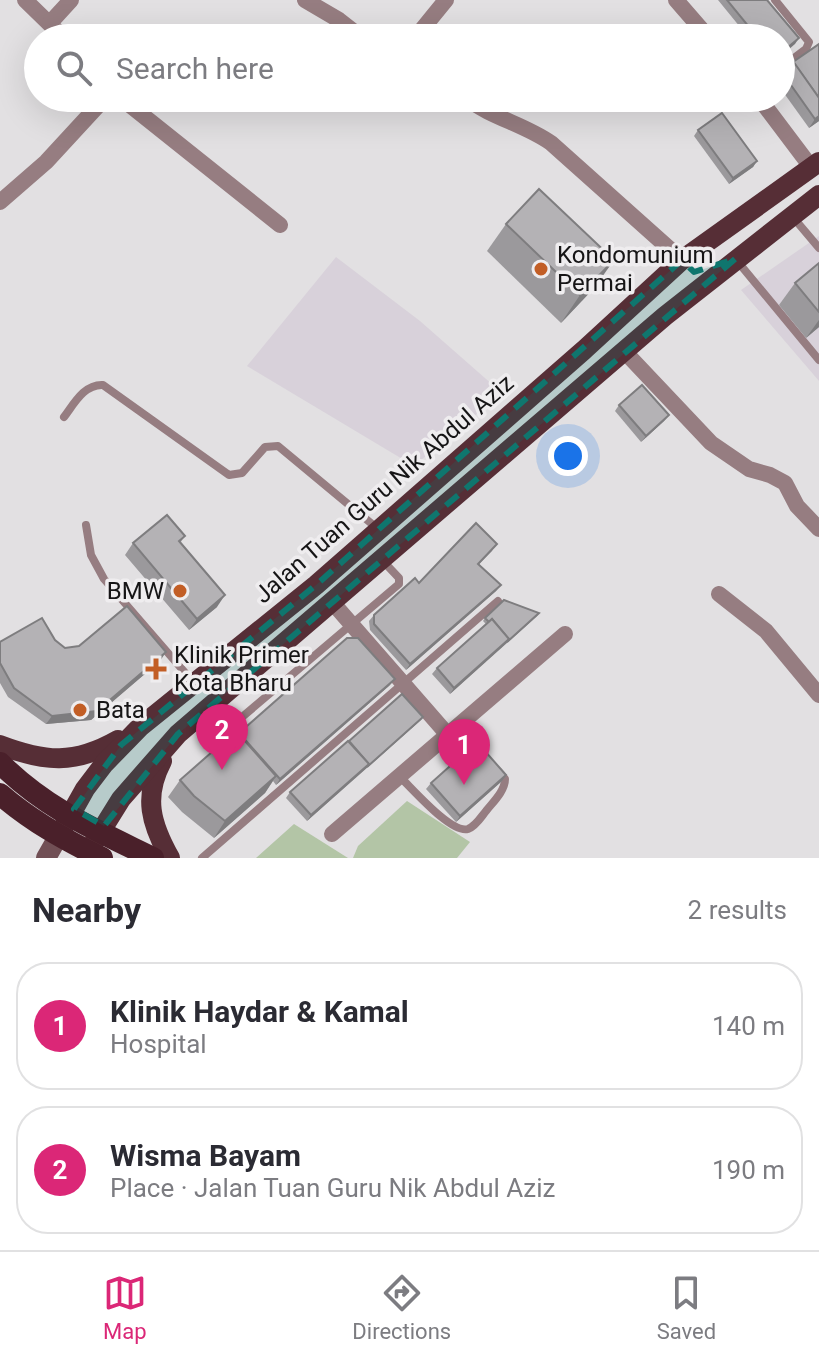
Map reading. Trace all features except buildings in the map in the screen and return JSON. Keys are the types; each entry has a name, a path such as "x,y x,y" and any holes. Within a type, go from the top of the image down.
{"highway":[{"path":"0,763 36,796 65,815 153,858"},
{"path":"0,794 53,833 102,858"}],"main road":[{"name":"Jalan Tuan Guru Nik Abdul Aziz","path":"50,851 104,764 140,727 316,585 682,260 815,165"},
{"path":"0,804 50,851 83,858 144,771 178,734 624,351 735,259 819,195"},
{"path":"682,260 691,269 700,271 735,259"},
{"path":"0,747 47,759 71,759 93,753 140,727"},
{"path":"169,858 153,826 149,809 150,790 155,773 178,734"},
{"path":"0,747 41,787 74,809 169,858"}],"street":[{"path":"25,0 50,23 71,0"},
{"path":"305,0 344,24"},
{"path":"426,24 446,0"},
{"path":"676,0 697,24"},
{"path":"0,202 46,162 92,112"},
{"path":"139,112 280,225"},
{"path":"489,112 532,130 551,143 682,260"},
{"path":"771,112 815,165"},
{"path":"624,351 711,443 749,469 785,483 797,506 819,529"},
{"path":"719,594 766,631 819,695"},
{"path":"332,602 403,683 453,730"},
{"path":"332,834 565,634"}],"lane":[{"path":"775,0 794,24"},
{"path":"795,25 809,42 806,49 795,57"},
{"path":"792,215 819,248"},
{"path":"735,259 819,360"},
{"path":"64,417 86,390 97,384 103,385 229,475 242,473 265,447 278,446 379,529"},
{"path":"86,525 91,555 104,579 194,683"},
{"path":"222,734 399,584 399,578 382,559"},
{"path":"202,858 498,601"},
{"path":"204,712 231,744"},
{"path":"453,730 485,756"},
{"path":"399,776 451,826 469,829 505,785 505,779 494,767"},
{"path":"267,785 276,795"}],"highlighted area":[{"path":"735,259 178,734 104,826 74,809 121,745 316,585 682,260 694,272"}],"shaded area":[{"path":"819,236 819,381 741,290"},
{"path":"336,257 420,321 502,393 414,466 247,366"}],"green space":[{"path":"407,801 470,842 457,858 353,858 358,846"},
{"path":"294,824 348,858 256,858"}],"place":[{"name":"Kondomunium Permai","path":"541,269"},
{"name":"BMW","path":"180,591"},
{"name":"Klinik Primer Kota Bharu","path":"156,669"},
{"name":"Bata","path":"80,710"},
{"name":"Wisma Bayam","path":"222,770"},
{"name":"Klinik Haydar & Kamal","path":"464,785"}]}
